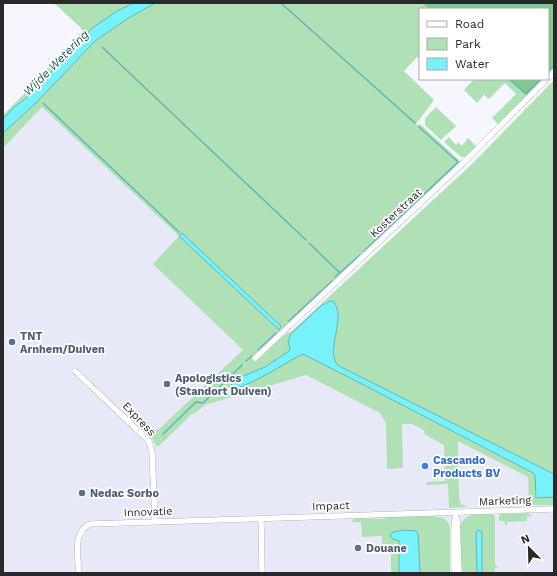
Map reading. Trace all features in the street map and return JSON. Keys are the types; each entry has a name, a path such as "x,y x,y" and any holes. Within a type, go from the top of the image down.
{"street":[{"name":"Kosterstraat","path":"255,358 464,162 545,80"},
{"name":"Express","path":"75,371 149,441 152,452 155,522"},
{"name":"Marketing","path":"456,512 554,509"},
{"name":"Impact","path":"261,518 456,512"},
{"path":"454,573 454,526 456,512"},
{"path":"456,512 458,527 459,573"},
{"name":"Innovatie","path":"79,573 78,539 80,532 84,527 90,524 261,518"},
{"path":"261,518 262,573"}],"shaded area":[{"path":"36,96 291,334 554,478 554,573 3,573 3,126"}],"green space":[{"path":"54,3 134,3 117,11 91,29 77,46 55,67 44,81 23,101 13,108 3,119 3,115 82,31 81,28"},
{"path":"155,3 422,3 428,8 419,8 419,59 417,57 404,71 434,100 416,124 420,124 460,161 461,164 252,359 256,362 283,336 293,330 473,163 554,80 554,474 339,366 334,359 333,301 326,302 290,348 291,351 303,354 533,473 535,475 536,498 554,497 554,505 529,505 528,477 458,441 459,498 461,504 467,507 449,508 448,484 426,485 426,482 445,481 444,445 424,434 425,431 412,424 402,424 403,468 387,469 386,423 380,413 306,375 205,405 194,414 193,413 159,446 156,446 149,432 159,429 243,350 153,264 179,236 42,107 3,148 3,133 36,103 95,41 127,19"},
{"path":"422,3 554,3 554,66 549,71 549,8 428,8"},
{"path":"473,80 510,80 526,94 540,80 544,80 501,124 498,124 492,118 516,94 505,83 489,99 484,95 477,103 464,90"},
{"path":"510,80 540,80 526,94"},
{"path":"436,107 456,126 441,140 425,125 425,118"},
{"path":"449,137 456,145 458,142 462,146 468,138 476,146 476,148 467,157 461,157 444,142"},
{"path":"528,513 532,516 527,517 527,521 507,522 507,525 505,525 505,521 499,521 499,515 501,514"},
{"path":"492,514 495,516 495,564 498,568 495,568 495,573 462,573 460,526 462,521 473,515"},
{"path":"433,516 444,518 450,527 450,573 391,573 391,549 382,549 382,536 362,537 361,522 352,522 357,518 385,519 385,517"}],"water":[{"path":"134,3 155,3 127,19 95,41 36,103 3,133 3,119 13,108 23,101 44,81 55,67 77,46 91,29 117,11"},
{"path":"182,233 281,326 279,330 179,236"},
{"path":"333,301 337,308 338,316 333,353 339,366 554,474 554,497 536,498 535,475 533,473 303,354 251,383 233,390 231,389 231,385 241,377 265,367 289,351 288,341 291,334 322,305"},
{"path":"405,530 416,531 418,533 420,573 399,573 399,541 390,536 393,532"},
{"path":"479,530 482,532 482,573 477,573 476,532"}],"waterway":[{"path":"281,3 415,123"},
{"path":"102,47 306,240"},
{"path":"549,71 554,66"},
{"path":"510,80 526,94 540,80"},
{"path":"43,103 179,232"},
{"path":"364,251 458,162 419,127"},
{"path":"309,243 340,273"},
{"path":"335,277 360,255"},
{"path":"289,321 332,281"},
{"path":"258,350 276,333"},
{"path":"246,361 252,356"},
{"path":"163,434 196,402 203,403 242,365"}],"place":[{"name":"TNT Arnhem/Duiven","path":"12,342"},
{"name":"Apologistics (Standort Duiven)","path":"167,384"},
{"name":"Cascando Products BV","path":"425,466"},
{"name":"Nedac Sorbo","path":"82,493"},
{"name":"Douane","path":"358,548"}],"water label":[{"name":"Wijde Wetering","path":"56,63"}]}
